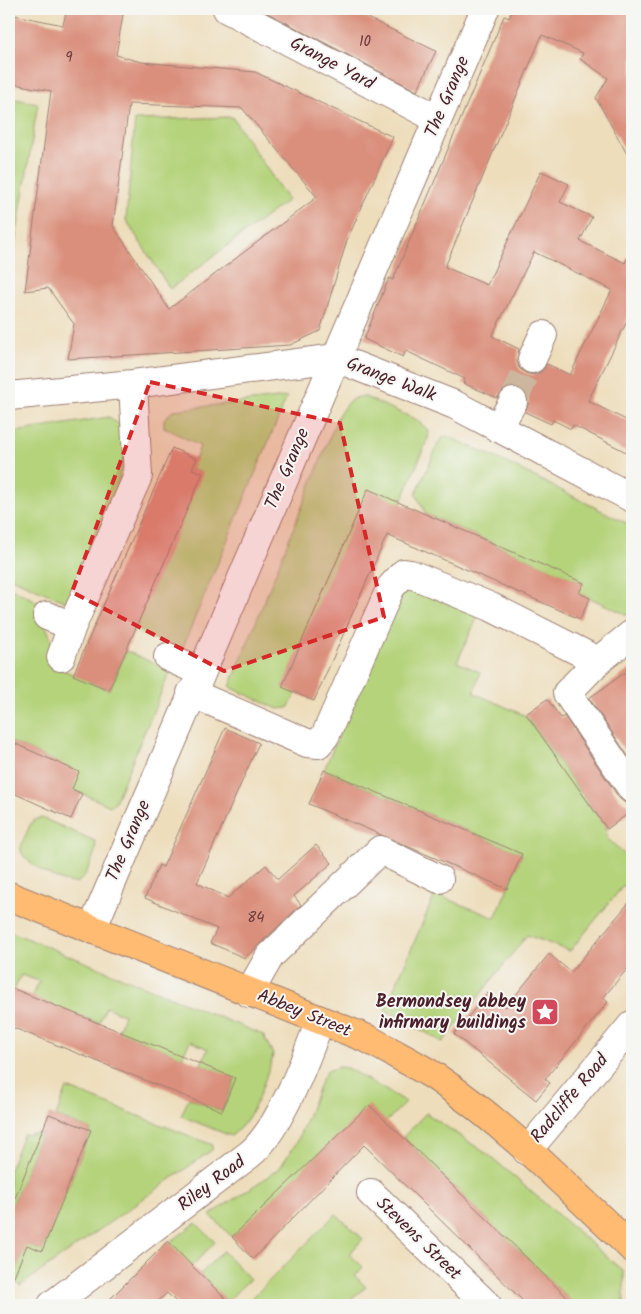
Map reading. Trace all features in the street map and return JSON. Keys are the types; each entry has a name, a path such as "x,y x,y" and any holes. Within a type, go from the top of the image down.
{"main road":[{"name":"Abbey Street","path":"9,896 368,1039 422,1069 495,1122 632,1248"}],"street":[{"name":"Grange Yard","path":"227,9 438,119"},
{"name":"The Grange","path":"92,929 485,9"},
{"name":"Grange Walk","path":"9,396 133,384 336,358 430,394 632,498"},
{"path":"61,657 72,626 138,476 133,384"},
{"path":"498,428 513,402"},
{"path":"168,657 196,682 307,743 318,744 325,736 391,587 404,573 411,574 491,607 598,661"},
{"path":"47,616 72,626"},
{"path":"632,634 598,661 567,693 632,789"},
{"path":"249,992 270,956 380,850 439,879"},
{"name":"Riley Road","path":"52,1305 265,1141 309,1049 320,1020"},
{"name":"Radcliffe Road","path":"527,1151 632,1025"},
{"name":"Stevens Street","path":"371,1193 486,1305"}],"highlighted area":[{"path":"150,382 340,423 384,617 224,671 72,592"}],"green space":[{"path":"9,98 38,103 12,263 9,263"},
{"path":"232,117 288,200 170,289 126,220 135,120"},
{"path":"287,397 182,649 175,649 134,631 202,473 192,469 200,446 164,427 164,419 174,410"},
{"path":"358,397 365,397 417,420 429,431 428,438 401,503 291,703 288,708 278,709 230,687 339,414 349,401"},
{"path":"109,417 121,426 125,449 116,494 66,602 9,577 9,433"},
{"path":"447,436 499,459 632,526 632,617 579,593 583,583 426,514 416,494 438,444 442,438"},
{"path":"9,587 42,604 44,623 55,646 54,666 109,690 126,651 163,667 169,674 115,802 110,806 72,789 78,772 9,741"},
{"path":"414,589 478,616 457,662 480,672 474,693 526,716 607,829 606,837 632,862 632,875 570,951 527,935 443,1042 385,1010 435,894 495,918 522,854 324,770 396,599"},
{"path":"42,818 95,841 91,862 84,876 78,882 65,882 46,874 24,856 21,850 29,827 32,822"},
{"path":"9,931 263,1035 273,1054 272,1060 257,1101 246,1120 231,1136 181,1116 189,1098 222,1111 235,1079 201,1064 208,1049 190,1041 182,1057 118,1031 124,1015 106,1007 99,1023 32,997 39,981 21,975 14,989 9,987"},
{"path":"338,1067 347,1068 406,1102 386,1122 232,1237 210,1215 279,1169 297,1142 322,1079 327,1071"},
{"path":"67,1088 213,1145 212,1150 20,1286 9,1275 9,1255 21,1259 27,1245 42,1251 91,1130 56,1116"},
{"path":"426,1113 490,1156 624,1272 624,1305 575,1305 403,1137"},
{"path":"41,1133 9,1213 9,1170 23,1135"},
{"path":"336,1214 363,1239 349,1254 363,1267 355,1276 366,1287 343,1305 245,1305"},
{"path":"196,1223 215,1242 192,1266 169,1243"},
{"path":"223,1251 250,1279 227,1301 200,1274"}],"building":[{"path":"67,9 124,9 116,55 141,62 255,72 393,137 347,240 320,331 290,345 68,359 74,324 48,288 25,291 51,91 9,83 9,14 63,25","holes":["129,104 242,108 317,197 169,309 113,226"]},
{"path":"260,9 349,9 436,51 417,91"},
{"path":"513,9 632,9 632,163 596,98 608,78 580,59 583,53 542,35 445,267 487,285 541,171 569,184 560,202 592,217 580,241 625,263 632,249 632,311 588,401 632,423 632,455 573,425 571,429 553,420 551,424 525,412 529,402 526,394 520,388 513,386 506,388 497,398 463,383 465,379 406,351 403,357 364,339 389,278 393,280 504,16 509,18","holes":["534,252 612,290 570,375 547,364 541,372 533,375 525,373 519,368 517,361 519,349 492,336"]},
{"path":"172,448 197,459 192,469 203,473 109,690 73,675"},
{"path":"368,489 584,583 579,593 590,598 580,619 387,535 314,701 282,687"},
{"path":"632,668 632,762 589,698"},
{"path":"547,699 561,718 564,716 619,798 625,803 632,804 632,811 607,829 526,714"},
{"path":"225,728 259,743 197,883 228,898 266,865 278,879 316,845 332,863 294,896 301,905 245,958 210,943 217,929 145,898 159,865 163,867"},
{"path":"9,741 79,772 72,789 82,794 71,819 9,791"},
{"path":"324,770 522,854 507,889 309,804"},
{"path":"632,899 632,963 603,998 608,1002 545,1079 550,1083 536,1100 454,1034 488,993 506,1007 549,954 571,972"},
{"path":"9,987 235,1078 222,1111 9,1026"},
{"path":"369,1105 575,1305 527,1305 364,1145 253,1259 232,1237"},
{"path":"49,1114 91,1130 42,1251 27,1245 9,1288 9,1213"},
{"path":"168,1241 232,1305 179,1305 167,1293 154,1305 104,1305"}],"tunnel":[{"path":"513,402 532,359"}],"place":[{"name":"Bermondsey abbey infirmary buildings","path":"545,1012"}]}
